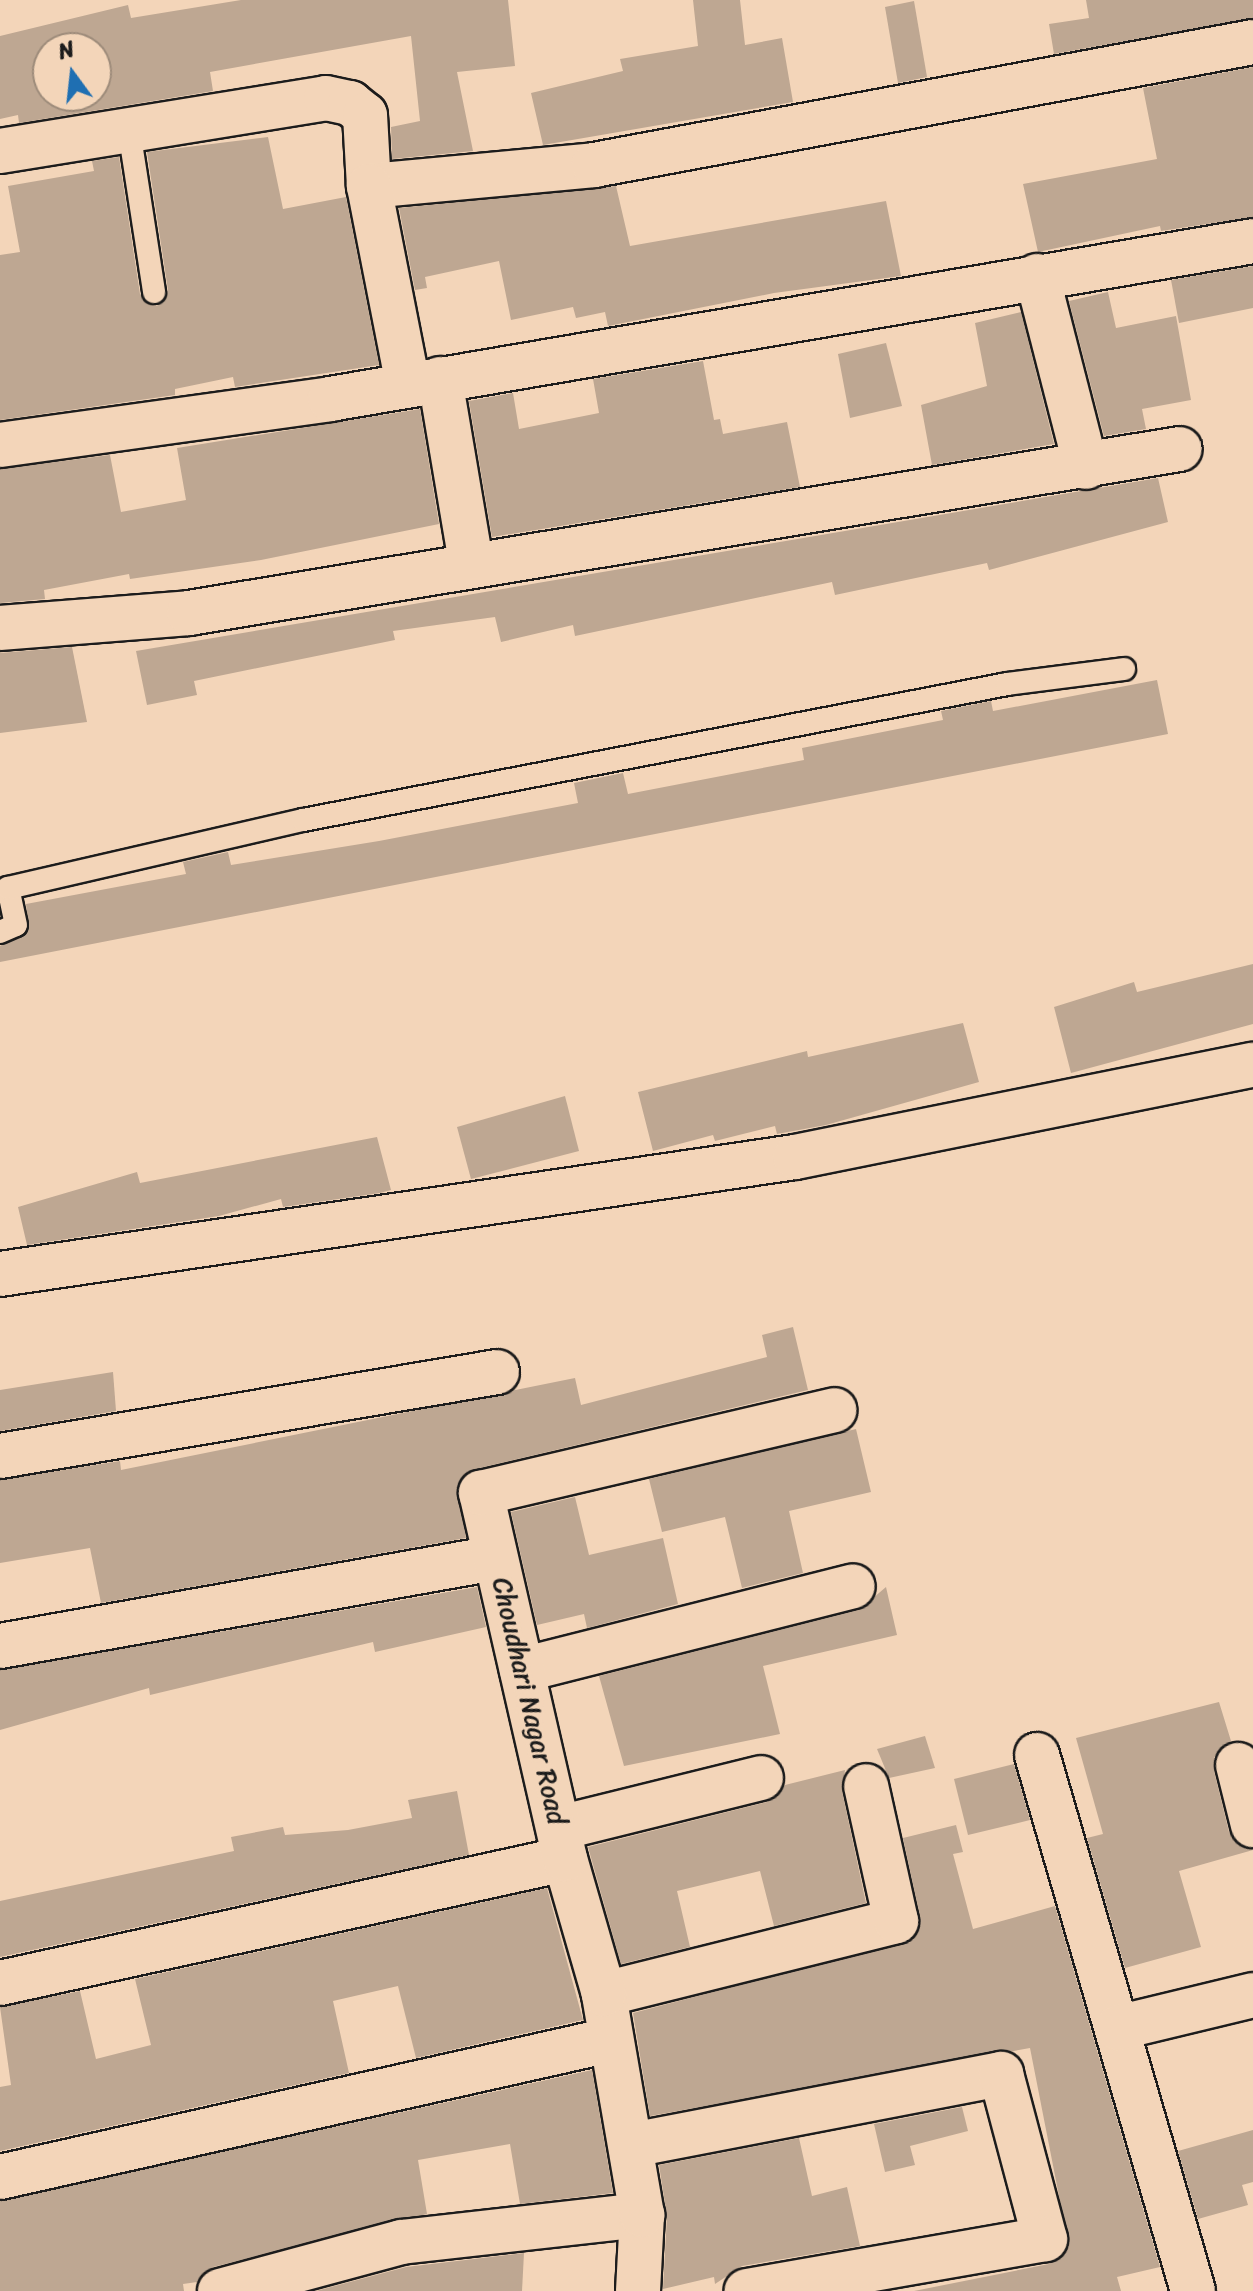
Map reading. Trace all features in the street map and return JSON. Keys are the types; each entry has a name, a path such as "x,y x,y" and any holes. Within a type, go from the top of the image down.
{"street":[{"path":"369,186 594,165 1253,42"},
{"path":"0,151 326,98 350,103 365,115 369,186 471,562"},
{"path":"0,445 424,381 1253,241"},
{"path":"1037,276 1086,467"},
{"path":"0,628 189,613 471,562 640,543 1180,449"},
{"path":"0,1274 795,1157 1253,1065"},
{"path":"0,1456 497,1372"},
{"path":"495,1558 481,1493 834,1410"},
{"name":"Choudhari Nagar Road","path":"0,1646 495,1558 562,1843 604,1994 642,2215 638,2291"},
{"path":"522,1670 853,1586"},
{"path":"1037,1755 1193,2291"},
{"path":"1238,1765 1253,1825"},
{"path":"0,1983 562,1843 761,1778"},
{"path":"604,1994 896,1921 866,1786"},
{"path":"1117,2028 1253,1995"},
{"path":"0,2177 610,2040"},
{"path":"632,2145 1001,2074 1045,2239 746,2291"},
{"path":"220,2291 401,2242 642,2215"}],"lane":[{"path":"129,130 154,292"},
{"path":"0,932 16,925 8,888 303,820 1007,684 1124,669"}],"building":[{"path":"241,0 508,0 515,66 457,72 473,151 392,159 391,127 420,121 411,36 210,72 213,91 112,108 112,32 32,32 32,112 86,112 19,123 18,115 0,119 0,36 128,5 131,18"},
{"path":"693,0 740,0 745,45 782,38 793,102 543,145 531,93 623,71 620,59 698,46"},
{"path":"1086,0 1253,0 1253,18 1054,54 1049,24 1089,18"},
{"path":"914,1 927,77 898,83 885,7"},
{"path":"1253,67 1253,217 1161,231 1160,226 1038,252 1023,184 1157,159 1143,88"},
{"path":"268,137 283,209 346,197 379,365 235,387 233,377 175,389 175,395 0,420 0,255 20,252 8,186 94,171 92,161 119,157 140,294 157,306 168,290 147,152"},
{"path":"616,186 630,246 886,201 901,276 774,293 608,326 605,312 576,318 573,307 511,320 499,261 425,277 427,288 415,290 399,208"},
{"path":"1253,266 1253,308 1179,323 1171,280"},
{"path":"1108,292 1116,328 1176,316 1191,400 1142,409 1146,429 1104,436 1069,301"},
{"path":"1021,312 1054,444 932,465 921,405 987,386 975,323"},
{"path":"886,343 902,406 850,418 838,354"},
{"path":"703,361 714,420 720,419 723,434 787,422 800,487 492,537 469,401 513,393 519,429 599,413 593,379"},
{"path":"420,409 439,524 261,560 130,579 129,574 44,590 45,599 0,603 0,469 110,455 121,512 186,500 177,448"},
{"path":"1158,478 1168,522 989,570 987,563 835,595 832,582 575,636 573,625 501,642 495,617 393,631 395,640 194,681 197,695 147,705 136,651"},
{"path":"72,647 87,722 0,733 0,653"},
{"path":"1157,680 1168,734 0,962 0,946 29,929 26,904 186,874 183,862 228,852 231,865 379,841 578,803 574,783 623,773 628,794 804,760 802,748 943,720 941,711 991,701 993,711"},
{"path":"1253,964 1253,1024 1071,1073 1054,1007 1134,982 1137,992"},
{"path":"963,1023 979,1082 826,1125 777,1134 775,1126 715,1141 713,1135 653,1151 638,1092 807,1051 808,1057"},
{"path":"565,1096 579,1151 471,1179 457,1127"},
{"path":"377,1137 391,1190 283,1207 281,1199 219,1216 27,1245 18,1207 137,1172 140,1183"},
{"path":"793,1327 808,1390 475,1469 457,1486 466,1538 101,1603 90,1548 0,1563 0,1480 120,1461 121,1470 575,1378 581,1405 767,1357 762,1335"},
{"path":"113,1372 116,1411 0,1431 0,1390"},
{"path":"856,1429 871,1492 789,1511 803,1573 742,1588 725,1517 662,1532 649,1479"},
{"path":"575,1497 589,1555 663,1538 678,1604 587,1628 584,1614 537,1625 511,1512"},
{"path":"477,1587 486,1627 375,1652 373,1642 150,1695 149,1688 0,1730 0,1670"},
{"path":"886,1587 897,1635 763,1666 780,1734 624,1766 599,1676 859,1610"},
{"path":"1219,1702 1231,1741 1214,1757 1214,1771 1229,1832 1253,1850 1179,1871 1201,1947 1125,1968 1087,1838 1103,1834 1076,1738"},
{"path":"925,1736 935,1768 889,1778 877,1749"},
{"path":"1014,1764 1030,1820 968,1835 954,1779"},
{"path":"845,1770 842,1791 866,1903 774,1926 760,1871 677,1891 690,1947 621,1964 588,1847 767,1802 785,1785"},
{"path":"457,1791 469,1855 0,1957 0,1901 234,1851 231,1837 283,1827 285,1835 348,1830 412,1818 408,1800"},
{"path":"956,1825 963,1852 953,1854 973,1929 1055,1906 1160,2267 1117,2277 1121,2291 914,2291 1049,2264 1069,2247 1030,2048 650,2116 633,2013 913,1940 920,1916 903,1838"},
{"path":"547,1888 583,2020 416,2058 398,1986 333,2001 349,2073 0,2151 0,2087 11,2085 0,2007 80,1991 96,2059 151,2045 135,1979"},
{"path":"592,2070 613,2193 520,2204 510,2144 418,2160 427,2214 213,2267 197,2282 183,2284 184,2291 0,2291 0,2201"},
{"path":"962,2107 968,2131 910,2146 915,2165 885,2172 874,2124"},
{"path":"1253,2130 1253,2182 1242,2185 1248,2205 1198,2219 1178,2151"},
{"path":"799,2138 812,2196 847,2187 860,2246 742,2266 715,2284 714,2277 663,2289 667,2216 659,2165"},
{"path":"524,2253 522,2291 316,2291 406,2267"}]}
